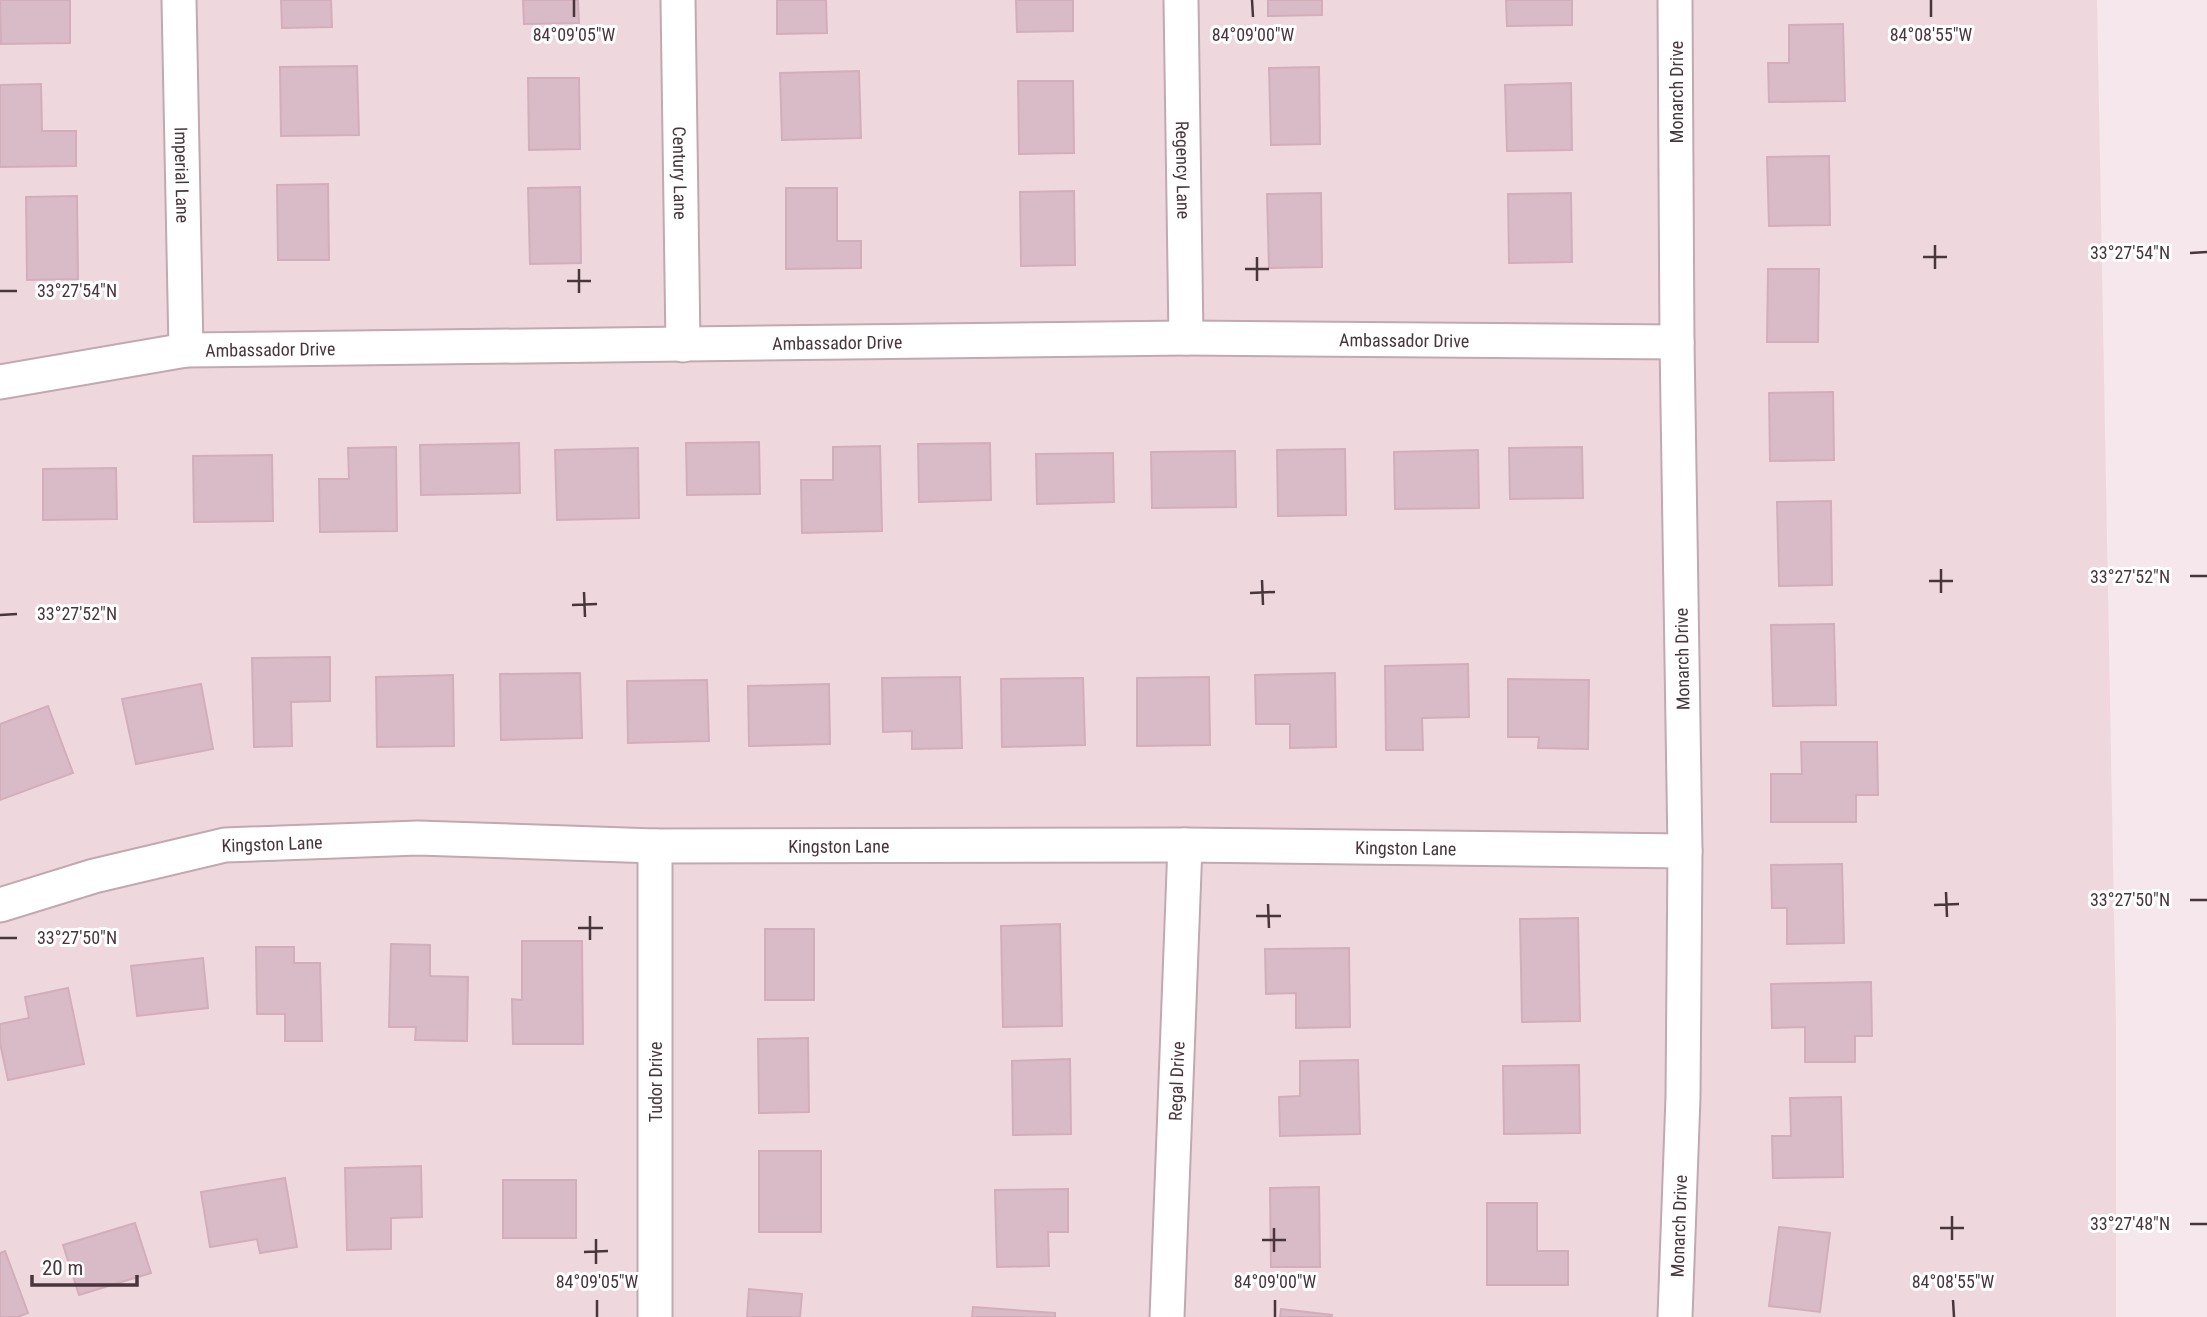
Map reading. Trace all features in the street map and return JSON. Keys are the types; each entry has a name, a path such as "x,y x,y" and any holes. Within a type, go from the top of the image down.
{"street":[{"name":"Imperial Lane","path":"179,0 186,350"},
{"name":"Century Lane","path":"678,0 683,345"},
{"name":"Regency Lane","path":"1181,0 1186,338"},
{"name":"Monarch Drive","path":"1675,0 1685,851 1683,1097 1675,1317"},
{"name":"Ambassador Drive","path":"0,382 186,350 1186,338 1677,342"},
{"name":"Kingston Lane","path":"0,905 94,876 225,845 418,838 655,846 1185,845 1685,851"},
{"name":"Regal Drive","path":"1167,1317 1185,845"},
{"name":"Tudor Drive","path":"655,846 655,1317"}],"shaded area":[{"path":"0,0 2097,0 2116,1023 2116,1317 0,1317"}],"building":[{"path":"0,0 70,0 70,43 1,44"},
{"path":"281,0 331,0 332,27 282,28"},
{"path":"523,0 578,0 579,23 524,24"},
{"path":"777,0 826,0 827,33 777,34"},
{"path":"1016,0 1073,0 1073,31 1017,32"},
{"path":"1268,0 1322,0 1322,15 1268,16"},
{"path":"1506,0 1572,0 1572,25 1507,26"},
{"path":"1843,24 1845,101 1769,102 1768,63 1789,63 1789,25"},
{"path":"357,66 359,135 281,136 280,67"},
{"path":"1319,67 1320,144 1271,145 1269,68"},
{"path":"859,71 861,138 782,140 780,73"},
{"path":"528,78 579,78 580,149 529,150"},
{"path":"1018,81 1073,81 1074,153 1019,154"},
{"path":"1571,83 1572,150 1507,151 1505,85"},
{"path":"41,84 42,131 76,131 76,166 0,167 0,85"},
{"path":"1829,156 1830,225 1769,226 1767,157"},
{"path":"328,184 329,260 278,260 277,185"},
{"path":"580,187 581,263 530,264 528,188"},
{"path":"786,188 837,188 837,241 861,241 861,268 786,269"},
{"path":"1074,191 1075,265 1021,266 1020,192"},
{"path":"1321,193 1322,267 1269,268 1267,194"},
{"path":"1571,193 1572,262 1509,263 1508,194"},
{"path":"77,196 78,279 27,280 26,197"},
{"path":"1768,269 1819,269 1818,342 1767,342"},
{"path":"1833,392 1834,460 1770,461 1769,393"},
{"path":"759,442 760,494 687,495 686,443"},
{"path":"519,443 520,493 421,495 420,445"},
{"path":"990,443 991,500 919,502 918,444"},
{"path":"880,446 882,531 802,533 801,480 833,480 833,447"},
{"path":"396,447 397,531 320,532 319,479 349,479 348,448"},
{"path":"1582,447 1583,498 1510,499 1509,448"},
{"path":"638,448 639,518 557,520 555,450"},
{"path":"1345,449 1346,515 1278,516 1277,450"},
{"path":"1478,450 1479,508 1395,509 1394,452"},
{"path":"1235,451 1236,507 1152,508 1151,452"},
{"path":"1113,453 1114,502 1037,504 1036,454"},
{"path":"272,455 273,521 194,522 193,456"},
{"path":"116,468 117,519 43,520 43,469"},
{"path":"1831,501 1832,585 1779,586 1777,502"},
{"path":"1834,624 1836,705 1773,706 1771,625"},
{"path":"330,657 330,701 291,702 292,746 254,747 252,658"},
{"path":"1468,664 1469,717 1422,718 1423,750 1386,750 1385,666"},
{"path":"580,673 582,738 501,740 500,674"},
{"path":"1335,673 1336,747 1290,748 1290,724 1256,724 1255,675"},
{"path":"453,675 454,746 377,747 376,677"},
{"path":"960,677 962,748 912,749 912,731 883,732 882,678"},
{"path":"1209,677 1210,745 1137,746 1137,678"},
{"path":"1083,678 1085,745 1002,747 1001,679"},
{"path":"1508,679 1589,680 1588,749 1538,748 1539,737 1508,737"},
{"path":"707,680 709,741 628,743 627,681"},
{"path":"201,684 213,749 136,764 122,699"},
{"path":"829,684 830,744 749,746 748,686"},
{"path":"48,706 73,773 0,800 0,724"},
{"path":"1801,742 1877,742 1878,795 1856,795 1856,822 1771,822 1771,774 1802,774"},
{"path":"1842,864 1844,943 1787,944 1787,908 1772,908 1771,865"},
{"path":"1578,918 1580,1021 1522,1022 1520,919"},
{"path":"1060,924 1062,1026 1003,1027 1001,926"},
{"path":"765,929 814,929 814,1000 765,1000"},
{"path":"522,941 582,941 583,1044 513,1044 512,999 522,1000"},
{"path":"391,944 430,945 430,976 468,977 467,1041 415,1040 416,1027 389,1027"},
{"path":"256,947 294,947 294,963 320,963 322,1041 285,1041 285,1014 257,1014"},
{"path":"1349,948 1350,1027 1296,1028 1296,993 1266,994 1265,949"},
{"path":"203,958 208,1008 137,1016 131,966"},
{"path":"1871,982 1872,1036 1855,1036 1855,1062 1805,1062 1805,1027 1772,1028 1771,984"},
{"path":"68,988 84,1064 8,1080 0,1043 0,1024 29,1018 25,997"},
{"path":"808,1038 809,1112 759,1113 758,1039"},
{"path":"1070,1059 1071,1134 1013,1135 1012,1061"},
{"path":"1358,1060 1360,1134 1280,1136 1279,1097 1300,1096 1300,1061"},
{"path":"1579,1065 1580,1133 1504,1134 1503,1066"},
{"path":"1841,1097 1843,1177 1773,1178 1772,1136 1791,1136 1790,1098"},
{"path":"759,1151 821,1151 821,1232 759,1232"},
{"path":"421,1166 422,1217 391,1218 391,1249 347,1250 345,1168"},
{"path":"285,1178 297,1247 260,1253 257,1239 210,1247 201,1192"},
{"path":"503,1180 576,1180 576,1238 503,1238"},
{"path":"1319,1187 1320,1267 1271,1267 1270,1188"},
{"path":"1068,1189 1068,1232 1048,1232 1049,1266 997,1267 995,1190"},
{"path":"1487,1203 1537,1203 1537,1251 1568,1251 1568,1285 1487,1285"},
{"path":"135,1223 151,1273 79,1295 63,1245"},
{"path":"1779,1227 1830,1233 1820,1312 1769,1306"},
{"path":"5,1251 28,1313 18,1317 0,1317 0,1253"},
{"path":"749,1289 802,1294 800,1317 747,1317"},
{"path":"973,1307 1055,1313 1055,1317 972,1317"},
{"path":"1281,1309 1332,1315 1332,1317 1280,1317"}]}
